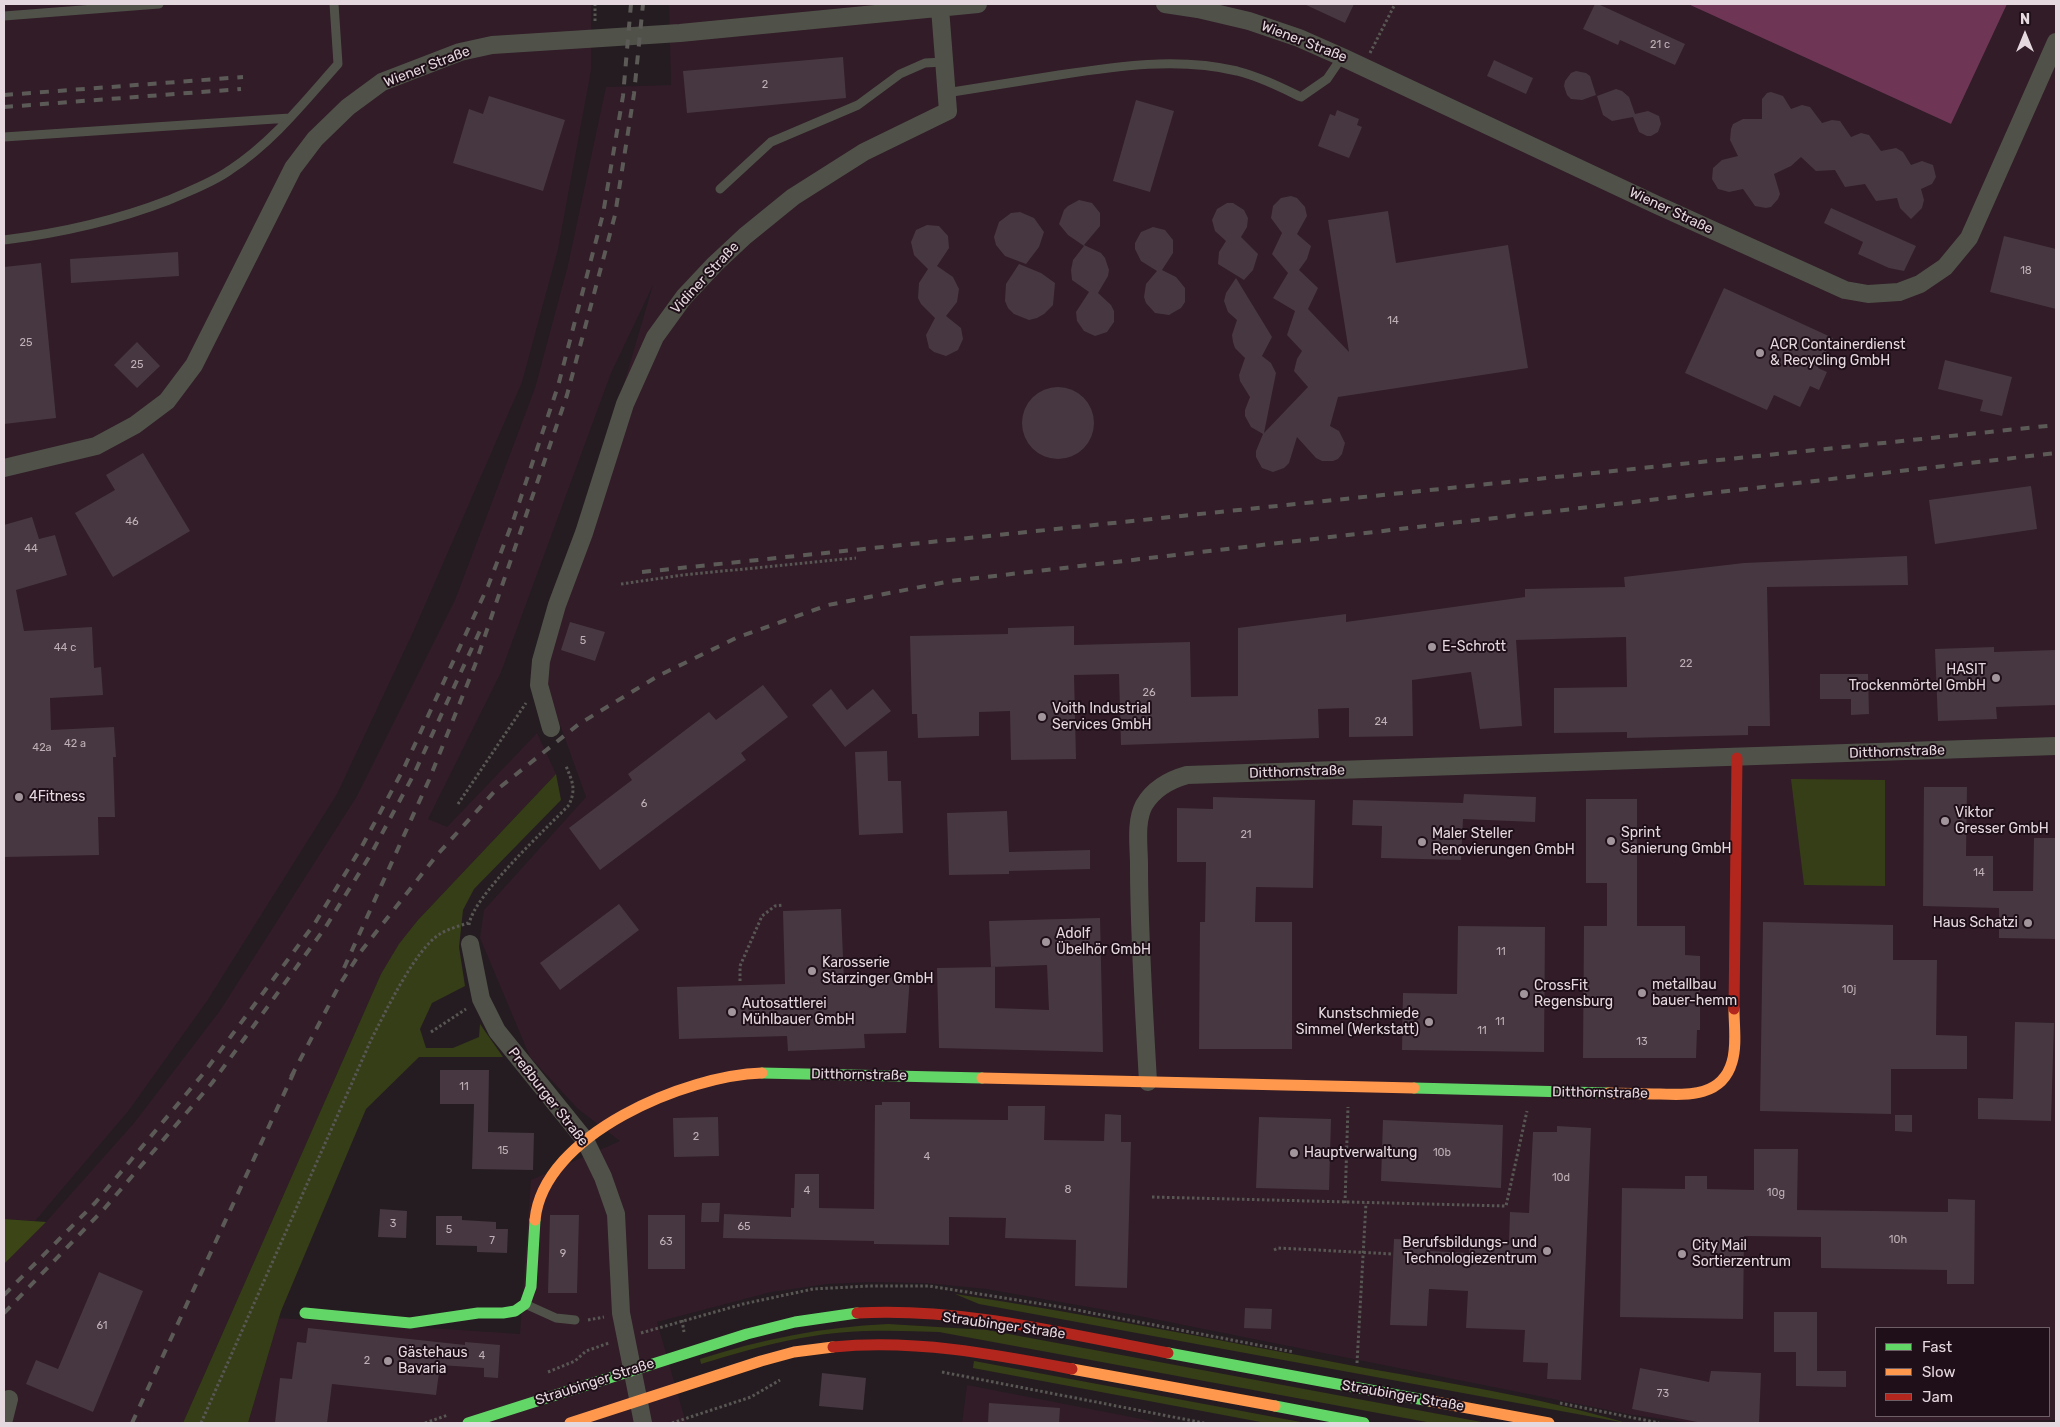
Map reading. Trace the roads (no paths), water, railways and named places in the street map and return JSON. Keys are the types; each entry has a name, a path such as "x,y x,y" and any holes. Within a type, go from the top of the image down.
{"main road":[{"name":"Ditthornstraße","path":"525,1304 532,1288 536,1211 541,1190 551,1172 584,1140 624,1114 659,1097 702,1084 747,1074 799,1073 1690,1095 1704,1093 1723,1080 1731,1068 1734,1054 1737,758"},
{"path":"305,1313 412,1323 479,1313 500,1314 514,1311 525,1304"},
{"name":"Straubinger Straße","path":"468,1423 787,1322 845,1314 890,1312 1011,1324 1549,1423"},
{"path":"570,1423 728,1371 790,1353 827,1347 866,1344 920,1346 989,1354 1364,1423"}],"street":[{"name":"Wiener Straße","path":"4,468 96,446 134,426 167,401 194,365 293,168 321,132 348,107 382,82 460,52 492,45 680,33 978,4"},
{"name":"Wiener Straße","path":"1165,4 1198,9 1249,21 1299,38 1342,56 1666,209 1845,290 1868,294 1899,292 1920,284 1944,267 1969,238 2056,42"},
{"name":"Vidiner Straße","path":"552,728 539,685 541,662 557,605 584,533 625,404 655,337 684,297 745,236 793,196 864,152 948,111 940,8"},
{"name":"Ditthornstraße","path":"1148,1082 1139,901 1139,824 1144,805 1156,790 1171,780 1187,776 2056,746"},
{"name":"Preßburger Straße","path":"470,944 481,998 497,1031 584,1140 603,1177 616,1214 621,1313 643,1423"},
{"path":"4,1419 9,1399"}],"lane":[{"path":"4,16 159,4"},
{"path":"4,240 66,231 104,222 189,192 230,170 260,146 290,118 338,64 334,4"},
{"path":"946,93 1123,65 1159,64 1197,65 1237,71 1301,97 1327,79 1342,56"},
{"path":"720,188 771,142 858,106 900,74 925,63 944,62"},
{"path":"4,137 290,118"},
{"path":"525,1304 556,1318 575,1320"}],"railway":[{"path":"4,1295 95,1203 203,1074 315,923 361,848 404,768 488,586 513,521 558,386 603,214 623,96 631,4"},
{"path":"344,968 429,780 475,665 567,395 615,215 634,94 643,4"},
{"path":"4,95 243,77"},
{"path":"4,107 241,89"},
{"path":"642,572 2056,425"},
{"path":"291,1077 340,984 362,950 437,855 494,792 579,724 658,676 736,638 828,605 951,581 2056,453"},
{"path":"4,1313 104,1209 212,1083 325,928 371,854 414,774 483,624"},
{"path":"132,1423 294,1072"}],"place":[{"name":"ACR Containerdienst & Recycling GmbH","path":"1760,353"},
{"name":"E-Schrott","path":"1432,647"},
{"name":"HASIT Trockenmörtel GmbH","path":"1996,678"},
{"name":"Voith Industrial Services GmbH","path":"1042,717"},
{"name":"4Fitness","path":"19,797"},
{"name":"Viktor Gresser GmbH","path":"1945,821"},
{"name":"Sprint Sanierung GmbH","path":"1611,841"},
{"name":"Maler Steller Renovierungen GmbH","path":"1422,842"},
{"name":"Haus Schatzi","path":"2028,923"},
{"name":"Adolf Übelhör GmbH","path":"1046,942"},
{"name":"Karosserie Starzinger GmbH","path":"812,971"},
{"name":"metallbau bauer-hemm","path":"1642,993"},
{"name":"CrossFit Regensburg","path":"1524,994"},
{"name":"Autosattlerei Mühlbauer GmbH","path":"732,1012"},
{"name":"Kunstschmiede Simmel (Werkstatt)","path":"1429,1022"},
{"name":"Hauptverwaltung","path":"1294,1153"},
{"name":"Berufsbildungs- und Technologiezentrum","path":"1547,1251"},
{"name":"City Mail Sortierzentrum","path":"1682,1254"},
{"name":"Gästehaus Bavaria","path":"388,1361"}]}
